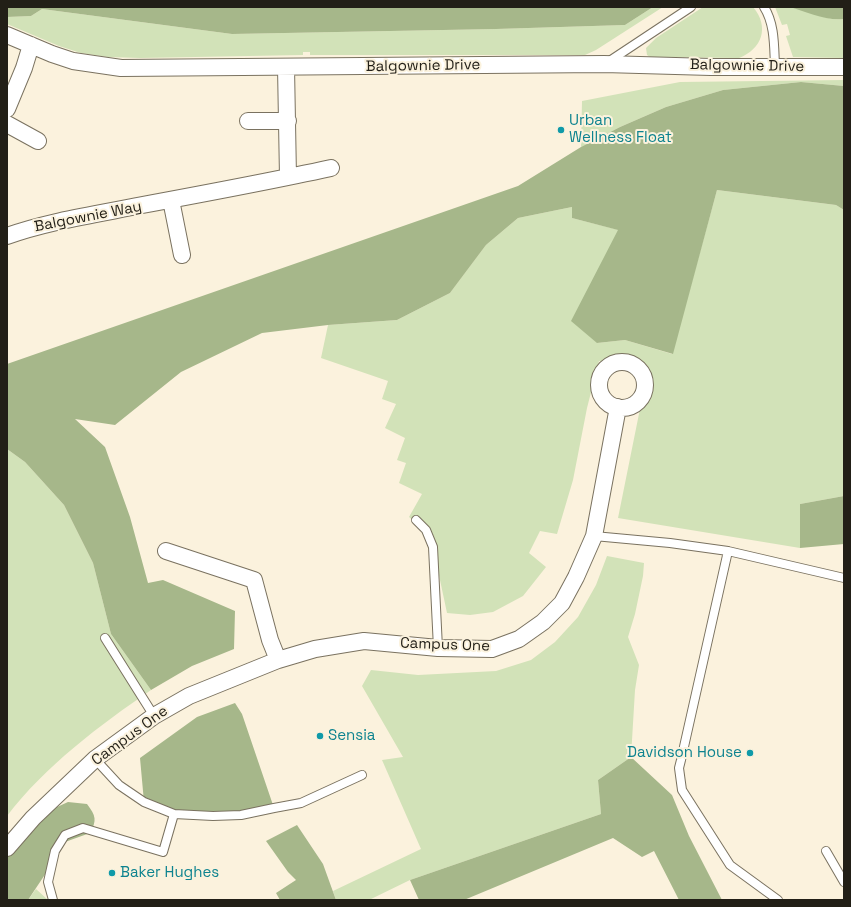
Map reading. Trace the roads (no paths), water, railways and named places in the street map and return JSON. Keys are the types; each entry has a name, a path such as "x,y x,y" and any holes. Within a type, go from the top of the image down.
{"street":[{"name":"Balgownie Drive","path":"7,35 73,61 121,68 604,64 844,67"},
{"path":"7,109 24,68 31,45"},
{"path":"286,67 288,178"},
{"path":"248,121 288,121"},
{"path":"7,124 38,141"},
{"name":"Balgownie Way","path":"7,236 25,229 80,217 288,178 331,168"},
{"path":"171,200 182,255"},
{"name":"Campus One","path":"7,848 33,818 95,759 154,716 189,696 278,660 314,649 364,641 438,648 492,649 519,639 543,622 562,603 576,577 594,536 618,407"},
{"path":"166,551 254,580 270,640 278,660"}],"lane":[{"path":"604,64 640,42 691,7"},
{"path":"764,7 772,30 775,66"},
{"path":"416,520 426,530 433,546 438,648"},
{"path":"594,536 728,551 844,578"},
{"path":"728,551 679,768 682,790 730,865 778,900"},
{"path":"105,638 154,716"},
{"path":"95,759 119,785 144,802 174,814 213,816 241,815 301,803 362,775"},
{"path":"53,900 48,882 55,851 65,835 83,828 163,852 174,814"},
{"path":"826,851 844,882"}],"place":[{"name":"Urban Wellness Float","path":"561,130"},
{"name":"Sensia","path":"320,736"},
{"name":"Davidson House","path":"750,753"},
{"name":"Baker Hughes","path":"112,873"}]}
